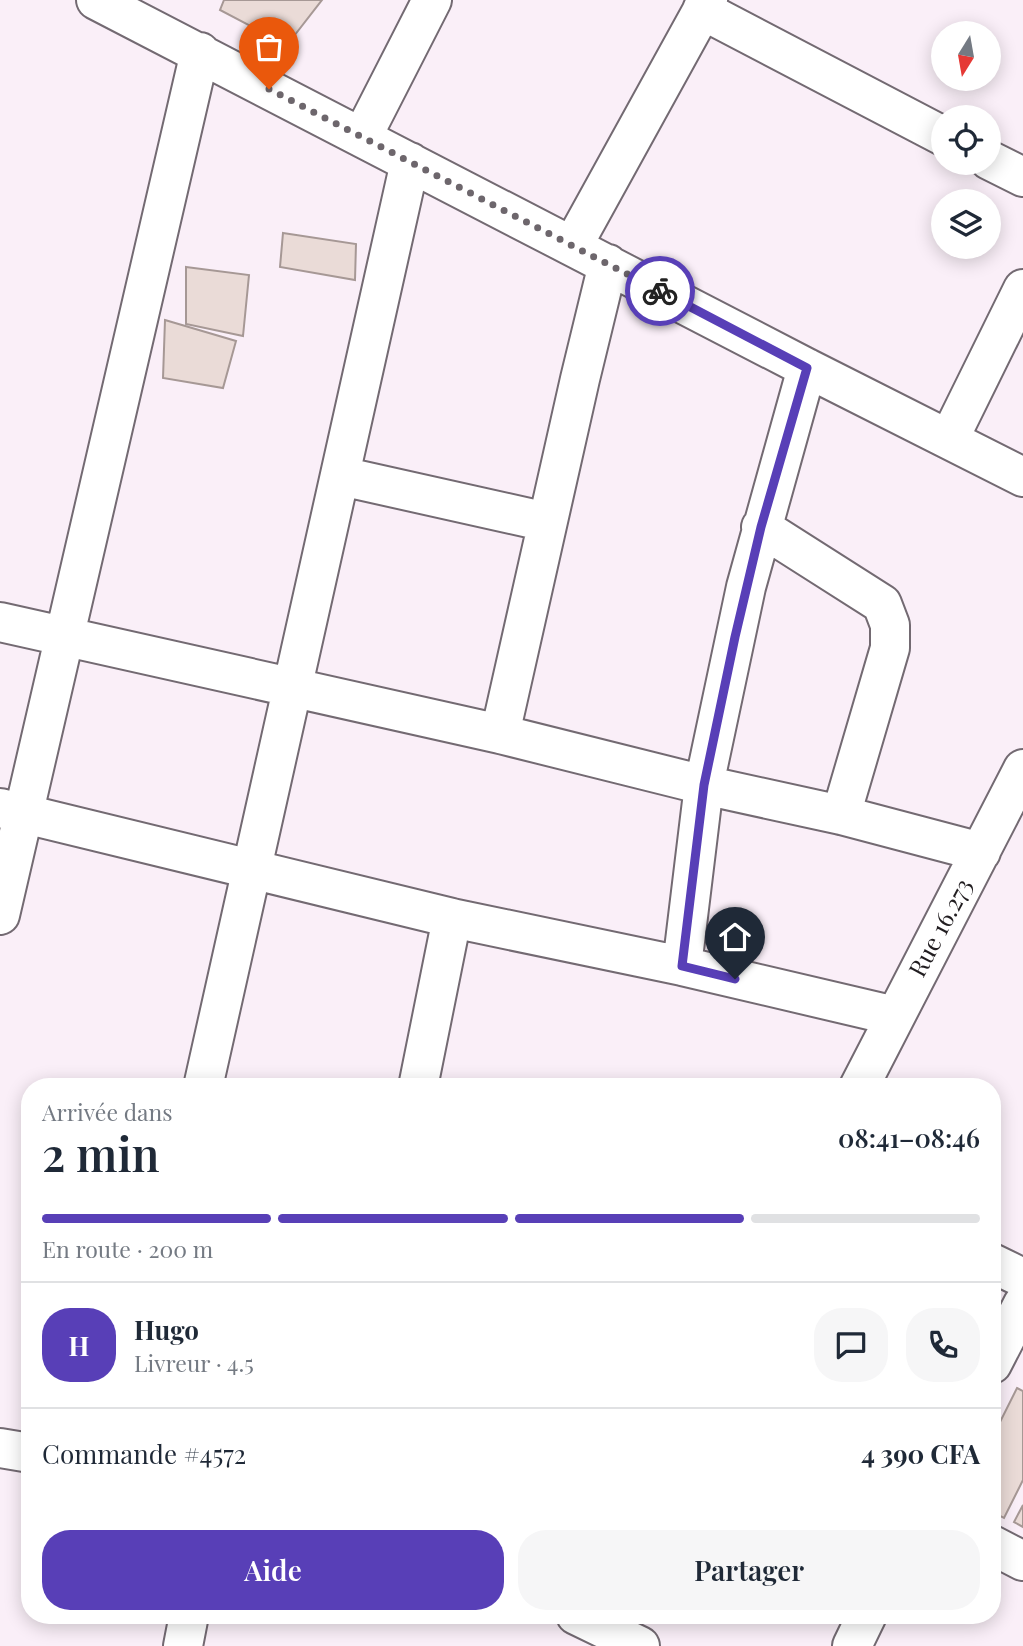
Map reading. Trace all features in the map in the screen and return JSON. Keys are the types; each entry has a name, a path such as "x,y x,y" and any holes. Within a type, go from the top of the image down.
{"street":[{"path":"96,0 1023,477"},
{"path":"362,137 432,0"},
{"path":"573,245 705,5 931,129"},
{"path":"0,915 12,811 63,636 200,52"},
{"path":"205,1078 410,162"},
{"path":"1001,166 1023,177"},
{"path":"500,734 608,264"},
{"path":"949,439 1023,289"},
{"path":"682,966 704,785 746,587 807,368"},
{"path":"341,476 547,522"},
{"path":"761,527 882,604 890,625 890,648 841,815"},
{"path":"0,622 500,734 704,785 841,815 981,852"},
{"name":"Rue 16.273","path":"864,1078 1023,770"},
{"path":"12,811 452,918 682,966 895,1016"},
{"path":"420,1078 452,918"},
{"path":"1001,1267 1023,1278"},
{"path":"1001,1347 1023,1304"},
{"path":"1001,1550 1023,1561"},
{"path":"183,1646 187,1624"},
{"path":"577,1624 640,1646"},
{"path":"852,1646 863,1624"}],"building":[{"path":"224,0 322,0 287,45 220,10"},
{"path":"283,233 356,244 355,280 280,267"},
{"path":"186,267 249,275 243,336 186,324"},
{"path":"165,320 236,341 223,388 163,378"},
{"path":"1017,1388 1023,1391 1023,1480 1004,1518 1001,1516 1001,1420"},
{"path":"1023,1505 1023,1527 1014,1522"}],"way so far":[{"path":"269,89 660,291"}],"route":[{"path":"660,291 807,368 746,587 704,785 682,966 735,979"}]}
